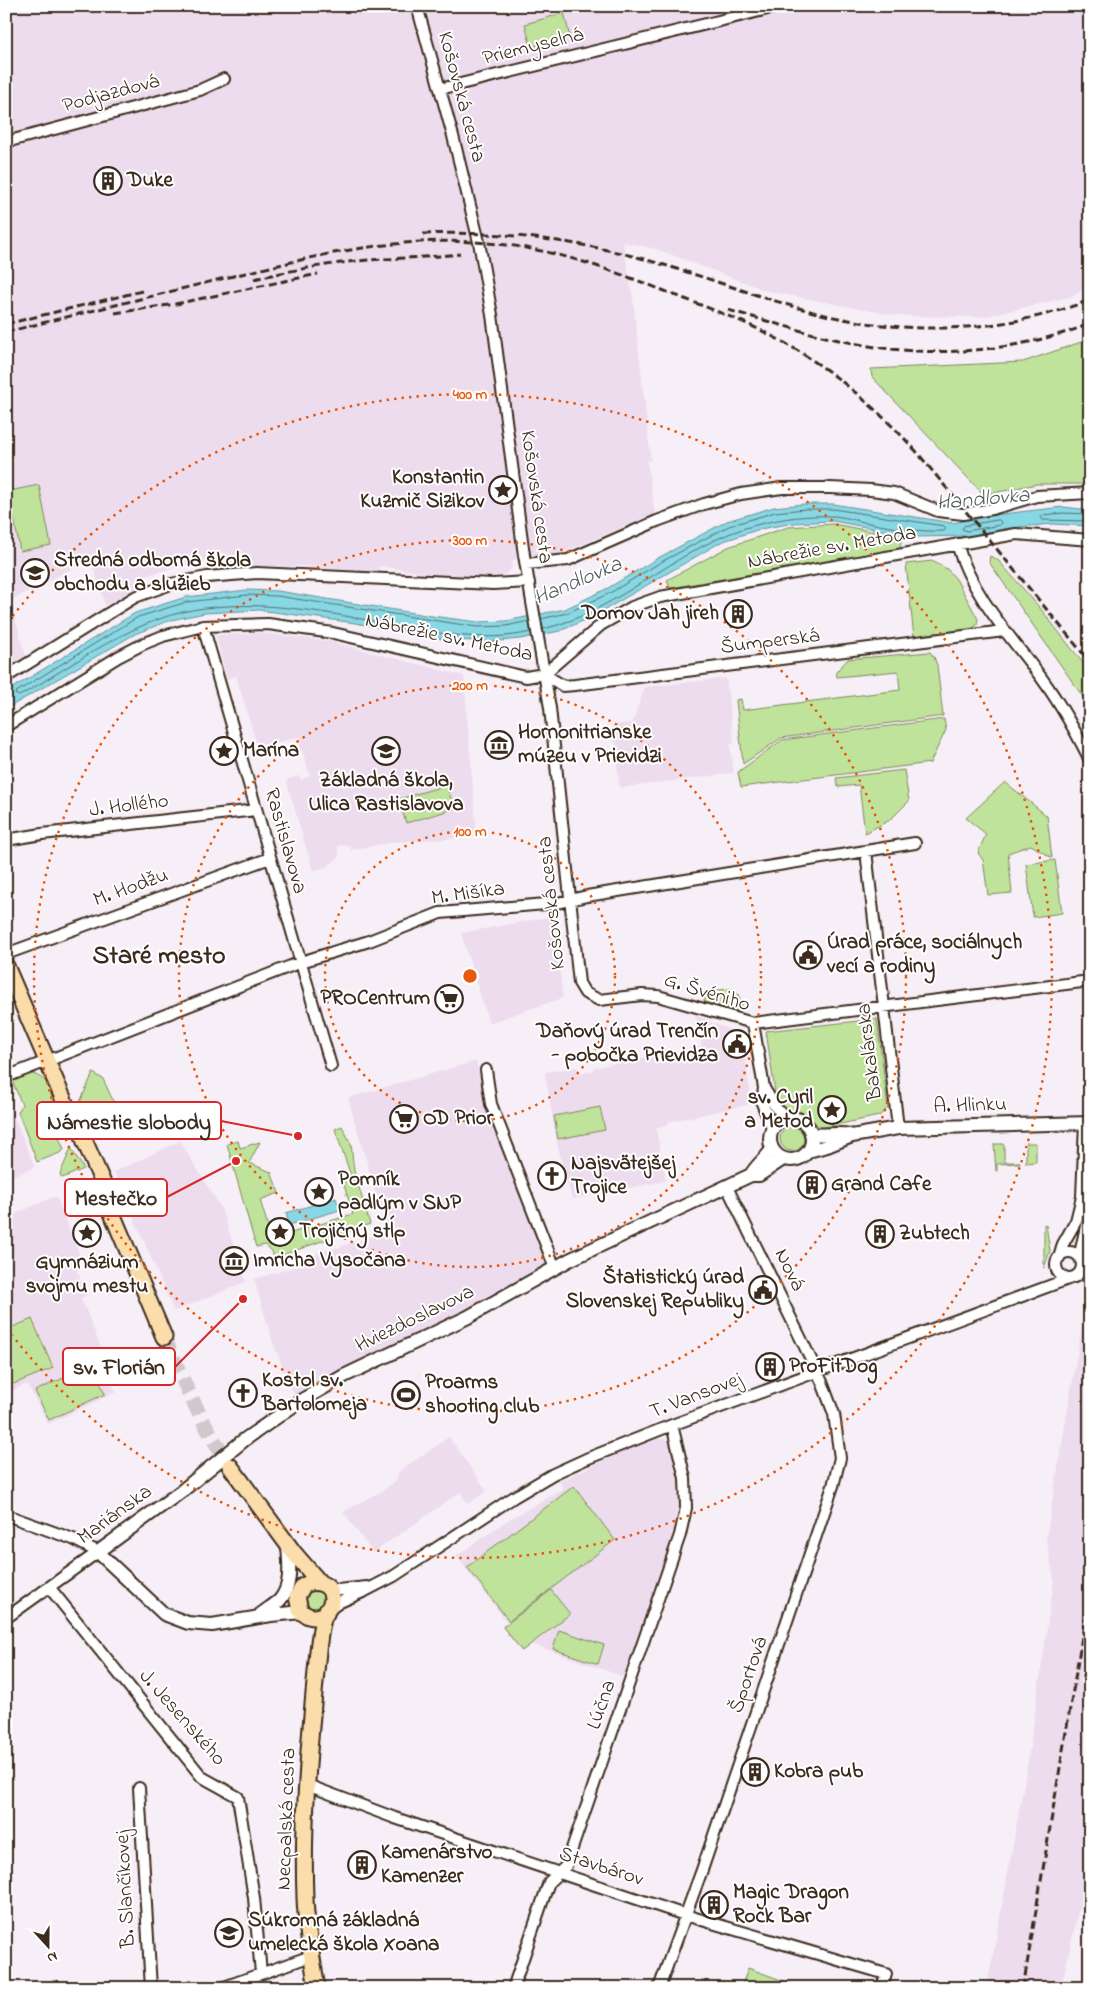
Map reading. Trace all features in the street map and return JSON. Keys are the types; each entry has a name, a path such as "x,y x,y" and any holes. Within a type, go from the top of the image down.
{"main road":[{"path":"6,966 66,1105 80,1126 106,1190 110,1206 164,1337"},
{"path":"230,1466 291,1548 324,1585 332,1598 327,1612 317,1617 305,1614 298,1607 300,1592 291,1548"},
{"path":"300,1592 311,1582 324,1585"},
{"name":"Necpalská cesta","path":"317,1988 304,1899 307,1785 318,1651 327,1612"},
{"name":"Necpalská cesta","path":"305,1614 318,1651"}],"street":[{"name":"Košovská cesta","path":"417,6 440,88 484,270 497,345 526,564 550,708 579,982 589,996"},
{"name":"Priemyselná","path":"440,88 780,6"},
{"name":"Podjazdová","path":"6,142 200,90 224,79"},
{"path":"526,564 568,560 657,521 704,504 782,488 871,490 894,493 938,511 963,514 992,509 1037,496 1090,493"},
{"name":"Nábrežie sv. Metoda","path":"6,726 143,644 163,636 204,626 268,624 333,633 526,677 544,674 600,625 632,607 660,597 1016,534 1090,540"},
{"path":"957,544 961,559 990,612 1058,703 1090,760"},
{"path":"6,677 135,597 171,584 207,576 257,573 493,584 529,582"},
{"name":"Rastislavova","path":"204,626 331,1066"},
{"name":"Šumperská","path":"544,674 563,686 1004,631"},
{"name":"J. Hollého","path":"6,840 42,834 256,810"},
{"name":"M. Mišíka","path":"6,1077 301,962 369,941 440,913 557,903 915,844"},
{"name":"Bakalárska","path":"866,851 898,1128"},
{"name":"M. Hodžu","path":"6,954 270,858"},
{"path":"753,1023 1090,981"},
{"name":"G. Švéniho","path":"589,996 599,1000 642,995 658,996 753,1023 764,1088 762,1103 772,1130"},
{"path":"486,1070 491,1104 555,1268"},
{"name":"G. Švéniho","path":"764,1088 776,1108 787,1119"},
{"path":"783,1159 772,1149 770,1138 772,1130 778,1123 787,1119 796,1119 808,1128 811,1134 811,1143 808,1151"},
{"path":"1050,1285 1057,1270 1056,1264 1063,1244 1076,1221 1082,1197 1087,1123"},
{"name":"A. Hlinku","path":"555,1268 751,1175 759,1175 783,1159 797,1159 808,1151 828,1146 852,1136 898,1128 1087,1123"},
{"name":"A. Hlinku","path":"811,1134 825,1136 840,1133 852,1136"},
{"name":"A. Hlinku","path":"751,1175 772,1149"},
{"name":"Nová","path":"727,1187 817,1371"},
{"path":"1057,1270 1064,1277 1071,1278 1079,1273 1082,1267 1081,1249 1090,1208"},
{"path":"1059,1258 1064,1254 1071,1253 1077,1255 1081,1260"},
{"name":"Hviezdoslavova","path":"244,1440 297,1404 344,1376 468,1317 555,1268"},
{"name":"T. Vansovej","path":"327,1612 340,1602 394,1576 514,1497 553,1474 586,1459 672,1425 1071,1278"},
{"name":"Športová","path":"659,1988 702,1870 833,1486 840,1458 834,1414 817,1371"},
{"name":"Lúčna","path":"513,1988 549,1882 566,1866 680,1534 686,1508 685,1478 672,1425"},
{"name":"Mariánska","path":"6,1618 183,1490 244,1440"},
{"path":"6,1515 73,1539 98,1552 164,1614 188,1623 212,1625 271,1615 305,1614"},
{"path":"256,1617 278,1602 287,1587 291,1548"},
{"name":"T. Vansovej","path":"324,1585 338,1590 376,1586"},
{"name":"J. Jesenského","path":"49,1587 202,1777 238,1797 254,1898 261,1973"},
{"path":"271,1615 300,1592"},
{"name":"Stavbárov","path":"307,1785 395,1818 685,1915 886,1974 882,1988"},
{"name":"B. Slančíkovej","path":"139,1788 151,1988"},
{"path":"222,1988 311,1956"}],"shaded area":[{"path":"6,6 1090,6 1090,286 1070,297 982,317 897,316 767,291 656,249 623,242 633,298 651,460 647,461 655,514 559,554 513,560 510,571 500,577 425,573 380,566 377,572 303,566 230,566 220,565 214,558 143,576 145,585 105,605 91,559 10,601 26,656 6,669"},
{"name":"Základná škola, Ulica Rastislavova","path":"261,633 328,641 464,676 477,837 394,842 351,850 350,845 338,846 339,857 328,866 313,871 286,780 299,776 301,780 310,776 302,750 299,751 298,746 301,745 298,737 272,744 273,748 259,752 236,676 227,679 216,637 217,635"},
{"path":"726,678 734,744 730,745 734,773 620,788 615,748 617,747 616,742 614,742 612,725 632,723 645,687"},
{"path":"554,916 563,998 489,1023 461,933"},
{"path":"695,1015 742,1035 752,1104 668,1122 668,1125 656,1128 666,1181 572,1199 557,1144 545,1072 577,1067 580,1074 593,1071 593,1068 702,1046"},
{"path":"476,1061 494,1132 529,1211 549,1265 296,1399 273,1343 254,1279 305,1264 313,1255 387,1232 348,1098"},
{"path":"9,1105 35,1167 6,1179 6,1106"},
{"path":"180,1141 221,1208 246,1282 174,1311 114,1172"},
{"path":"56,1196 82,1260 74,1263 87,1295 81,1298 108,1365 104,1367 116,1392 48,1424 27,1384 6,1394 6,1218"},
{"path":"1090,1277 1090,1859 1061,1988 987,1988 1027,1767 1054,1580 1046,1538"},
{"path":"449,1437 487,1491 468,1504 460,1492 373,1553 343,1512 385,1489 396,1481 401,1470"},
{"path":"658,1439 666,1439 671,1443 678,1480 678,1506 671,1540 624,1677 532,1644 521,1652 501,1626 507,1622 456,1556 508,1520 563,1489 559,1481 624,1451"}],"green space":[{"path":"564,13 570,37 531,47 525,24"},
{"path":"1090,339 1090,484 1037,484 984,495 872,377 871,369 1023,362"},
{"path":"39,485 51,545 20,551 9,491"},
{"path":"833,524 902,537 900,549 670,588 667,580 728,547 788,527"},
{"path":"990,556 998,560 1040,608 1090,672 1090,707 989,562"},
{"path":"932,561 947,569 956,579 978,619 977,625 972,628 972,632 914,637 906,564"},
{"path":"930,652 937,665 943,716 781,738 743,764 736,700 741,699 743,710 900,690 898,671 837,677 836,672 848,659"},
{"path":"944,719 946,730 930,763 741,787 738,772 782,740"},
{"path":"904,770 909,801 890,820 865,833 859,785 838,787 836,778"},
{"path":"1005,782 1047,816 1052,858 1031,845 1008,853 1012,893 988,895 983,860 978,853 986,834 966,818"},
{"path":"447,785 454,809 406,823 399,799"},
{"path":"1055,860 1062,913 1033,917 1026,864"},
{"path":"731,989 738,994 742,1005 741,1010 737,1011 704,1001 706,991"},
{"path":"877,1019 888,1108 879,1116 821,1128 809,1117 784,1107 775,1092 766,1031"},
{"path":"30,1073 43,1079 49,1088 54,1113 49,1115 64,1149 62,1152 37,1162 18,1112 22,1105 12,1080"},
{"path":"93,1073 103,1079 116,1107 88,1120 80,1102"},
{"path":"600,1107 605,1130 558,1139 554,1116"},
{"path":"342,1126 351,1144 354,1171 370,1224 274,1258 272,1251 265,1245 256,1247 227,1144 238,1141 240,1148 260,1142 249,1163 271,1172 279,1193 260,1200 272,1239 353,1214 343,1182 352,1179 335,1129"},
{"path":"792,1127 801,1130 804,1139 801,1148 792,1151 783,1148 780,1139 783,1130"},
{"path":"1026,1143 1036,1143 1036,1162 1026,1163"},
{"path":"994,1144 1004,1144 1004,1162 1020,1163 997,1164 996,1171"},
{"path":"71,1148 84,1169 62,1178 60,1174"},
{"path":"1044,1224 1046,1225 1050,1251 1044,1268"},
{"path":"32,1319 53,1368 6,1387 6,1330"},
{"path":"92,1365 105,1394 49,1420 35,1391"},
{"path":"574,1486 615,1540 509,1621 467,1567"},
{"path":"313,1587 324,1591 326,1605 315,1612 303,1604 306,1590"},
{"path":"551,1590 570,1614 522,1651 503,1627"},
{"path":"559,1630 604,1645 598,1664 553,1649"},
{"path":"748,1968 803,1988 741,1988"}],"water":[{"path":"833,504 953,523 993,515 1063,507 1090,510 1090,526 1052,524 1009,528 968,536 918,537 833,521 794,523 760,529 721,542 594,616 560,631 520,639 488,642 443,639 355,623 259,610 205,613 171,620 135,634 6,709 6,692 135,613 186,597 247,590 278,591 432,616 478,622 506,621 565,609 608,588 658,558 727,521 774,507"},
{"path":"336,1198 340,1210 289,1225 286,1213"}],"tunnel":[{"path":"164,1337 194,1403 230,1466"}],"railway":[{"path":"423,234 499,235 550,240 600,248 650,261 821,314 888,326 957,328 991,325 1057,311 1090,300"},
{"path":"6,332 328,254 397,244 432,241 507,245 553,254 598,266 749,325 791,346 830,372 866,402 916,451 1090,662"},
{"path":"254,279 331,264 460,254"},
{"path":"175,304 318,274"},
{"path":"6,324 146,290"},
{"path":"115,313 182,303"},
{"path":"728,310 844,341 909,351 936,352 988,349 1040,340 1090,324"},
{"path":"1023,1988 1090,1589"}],"place":[{"name":"Duke","path":"108,181"},
{"name":"Konstantin Kuzmič Sizikov","path":"503,490"},
{"name":"Stredná odborná škola obchodu a služieb","path":"35,573"},
{"name":"Domov Jah jireh","path":"738,614"},
{"name":"Hornonitrianske múzeu v Prievidzi","path":"499,745"},
{"name":"Marína","path":"224,751"},
{"name":"Základná škola, Ulica Rastislavova","path":"386,751"},
{"name":"Úrad práce, sociálnych vecí a rodiny","path":"808,955"},
{"name":"PROCentrum","path":"449,999"},
{"name":"Daňový úrad Trenčín - pobočka Prievidza","path":"737,1044"},
{"name":"sv. Cyril a Metod","path":"832,1110"},
{"name":"OD Prior","path":"404,1119"},
{"name":"Námestie slobody","path":"298,1136"},
{"name":"Mestečko","path":"236,1161"},
{"name":"Najsvätejšej Trojice","path":"552,1176"},
{"name":"Grand Cafe","path":"812,1185"},
{"name":"Pomník padlým v SNP","path":"319,1192"},
{"name":"Trojičný stĺp","path":"280,1232"},
{"name":"Gymnázium svojmu mestu","path":"87,1233"},
{"name":"Zubtech","path":"880,1234"},
{"name":"Imricha Vysočana","path":"234,1261"},
{"name":"Štatistický úrad Slovenskej Republiky","path":"763,1290"},
{"name":"sv. Florián","path":"243,1299"},
{"name":"ProFitDog","path":"770,1367"},
{"name":"Kostol sv. Bartolomeja","path":"243,1393"},
{"name":"Proarms shooting club","path":"406,1395"},
{"name":"Kobra pub","path":"755,1772"},
{"name":"Kamenárstvo Kamenzer","path":"362,1865"},
{"name":"Magic Dragon Rock Bar","path":"714,1905"},
{"name":"Súkromná základná umelecká škola Xoana","path":"229,1933"}],"district":[{"name":"Staré mesto","path":"159,957"}],"water label":[{"name":"Handlovka","path":"983,500"},
{"name":"Handlovka","path":"578,582"}]}
